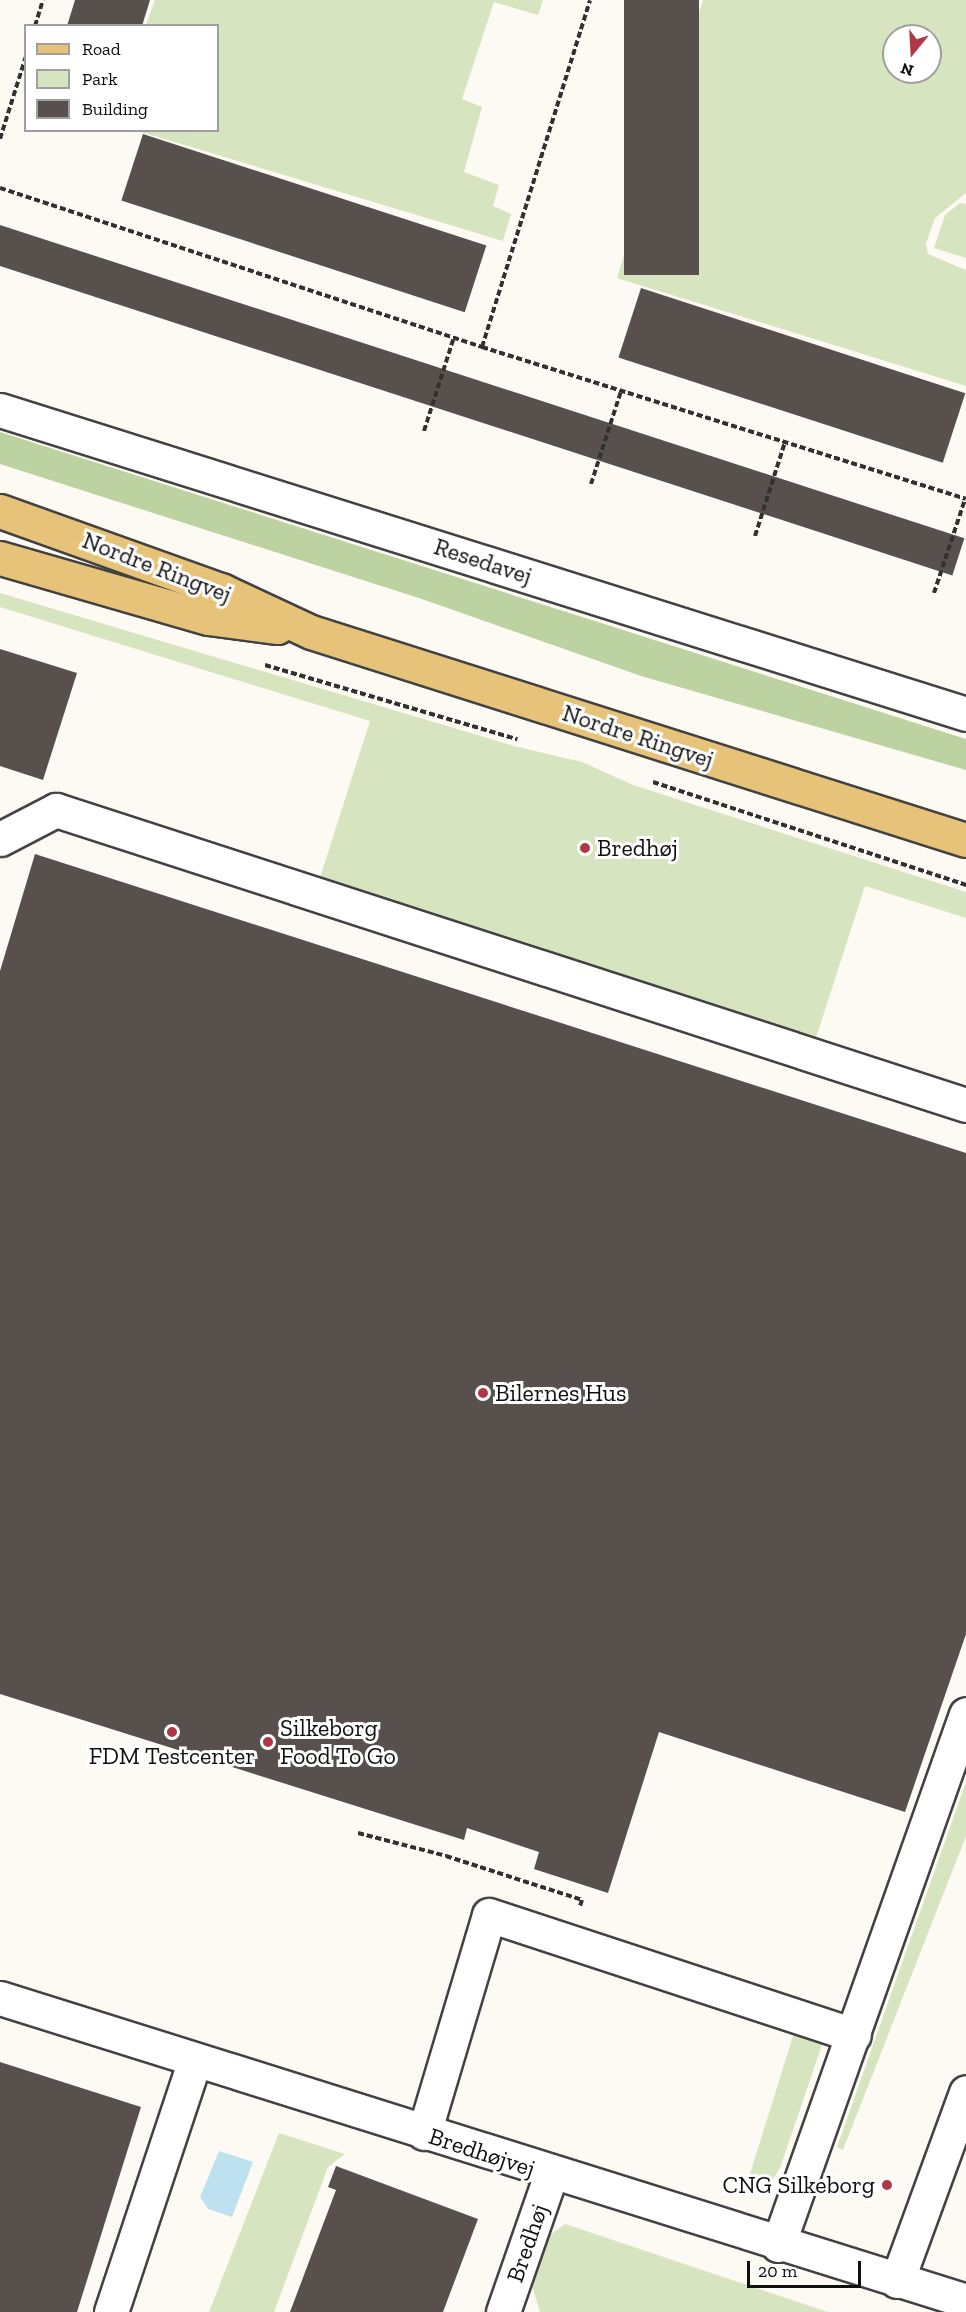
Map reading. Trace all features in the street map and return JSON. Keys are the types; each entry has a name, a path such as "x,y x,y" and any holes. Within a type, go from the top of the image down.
{"main road":[{"name":"Nordre Ringvej","path":"0,511 221,590 311,632 966,840"},
{"name":"Nordre Ringvej","path":"0,558 208,618 311,632"}],"street":[{"name":"Resedavej","path":"0,410 966,714"},
{"path":"0,839 57,810 966,1105"},
{"path":"778,2245 966,1714"},
{"path":"424,2133 489,1915 854,2035"},
{"name":"Bredhøjvej","path":"0,1998 194,2062 551,2174 966,2301"},
{"path":"111,2312 194,2062"},
{"path":"897,2281 966,2092"},
{"name":"Bredhøj","path":"503,2312 551,2174"}],"path":[{"path":"36,24 43,0"},
{"path":"482,347 590,0"},
{"path":"0,139 24,62"},
{"path":"0,188 482,347 965,499 934,593"},
{"path":"424,431 453,337"},
{"path":"591,484 621,391"},
{"path":"755,536 785,442"},
{"path":"262,664 522,740"},
{"path":"648,780 966,885"},
{"path":"358,1833 447,1856 582,1900 570,1941"}],"green space":[{"path":"155,0 543,0 538,15 494,2 462,99 482,107 464,172 499,185 493,206 511,214 503,241 141,132 219,132 219,24 146,24"},
{"path":"703,0 966,0 966,193 935,218 926,244 928,254 966,270 966,386 617,278"},
{"path":"960,203 966,204 966,258 934,248 945,215"},
{"path":"0,432 966,739 966,770 641,676 422,599 0,464"},
{"path":"0,593 514,746 582,762 633,785 966,892 966,918 865,886 814,1044 317,887 370,721 0,607"},
{"path":"966,1782 966,1836 843,2150 837,2147"},
{"path":"794,2033 823,2042 780,2168 765,2192 745,2190"},
{"path":"279,2133 345,2154 328,2167 274,2312 209,2312"},
{"path":"565,2224 828,2312 540,2312 531,2282 550,2235"}],"water":[{"path":"219,2151 253,2162 232,2217 208,2209 200,2197"}],"building":[{"path":"75,0 150,0 143,24 68,24"},
{"path":"624,0 699,0 699,275 624,275"},
{"path":"143,134 486,246 465,312 121,201"},
{"path":"0,225 964,538 952,575 0,266"},
{"path":"641,288 965,393 943,463 618,357"},
{"path":"0,649 77,673 43,780 0,766"},
{"name":"Bilernes Hus","path":"35,854 966,1153 966,1634 905,1812 659,1732 608,1893 534,1869 539,1852 467,1828 464,1840 0,1694 0,971"},
{"path":"0,2062 141,2107 77,2312 0,2312"},
{"path":"336,2166 478,2219 443,2312 290,2312 336,2190 328,2187"}],"place":[{"name":"Bredhøj","path":"585,848"},
{"name":"Bilernes Hus","path":"483,1393"},
{"name":"FDM Testcenter","path":"172,1732"},
{"name":"Silkeborg Food To Go","path":"268,1742"},
{"name":"CNG Silkeborg","path":"887,2185"}]}
